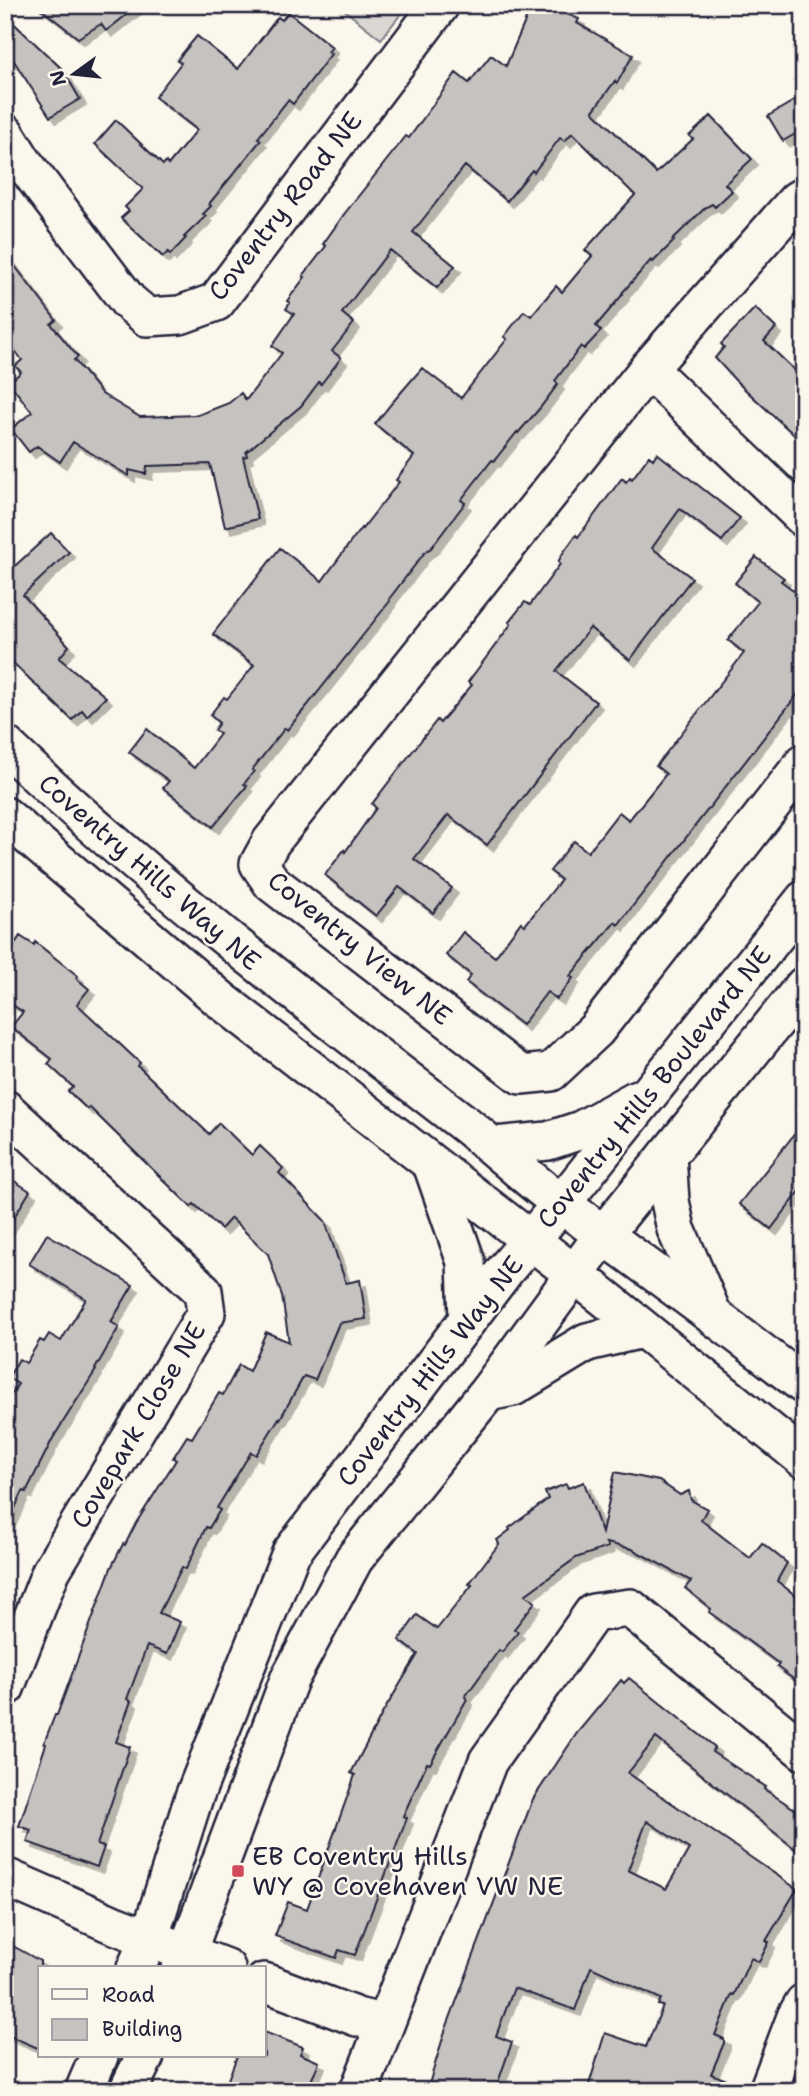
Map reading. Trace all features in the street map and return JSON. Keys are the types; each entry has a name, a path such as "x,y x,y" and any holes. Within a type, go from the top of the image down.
{"street":[{"name":"Coventry Road NE","path":"5,133 23,162 128,301 147,317 180,315 216,302 440,5"},
{"name":"Coventry View NE","path":"804,196 797,200 648,369 271,842 259,864 272,883 521,1075 551,1072 596,1030 804,763"},
{"path":"648,369 804,518"},
{"name":"Coventry Hills Way NE","path":"5,745 63,800 264,970 494,1146 561,1204 804,1385"},
{"name":"Coventry Hills Way NE","path":"5,816 220,1000 530,1241 291,1553 194,1797 143,1954"},
{"name":"Coventry Hills Boulevard NE","path":"530,1241 804,900"},
{"name":"Coventry Hills Boulevard NE","path":"572,1275 804,986"},
{"path":"494,1146 548,1141 581,1130 650,1093"},
{"name":"Covepark Close NE","path":"5,1109 203,1291 206,1313 51,1571 5,1688"},
{"path":"667,1156 670,1201 676,1229 712,1314"},
{"path":"433,1167 466,1262 468,1319"},
{"path":"530,1241 804,1459"},
{"name":"Coventry Hills Way NE","path":"184,1961 289,1680 347,1571 488,1392 572,1275"},
{"path":"488,1392 513,1387 587,1342 642,1329"},
{"path":"359,2091 488,1761 593,1613 630,1608 804,1751"},
{"path":"5,1877 143,1954 214,1966"},
{"path":"266,1983 357,2017 385,2024"},
{"path":"768,2091 796,2017 804,2003"},
{"path":"84,2091 98,2058"},
{"path":"128,2091 144,2058"}],"shaded area":[{"path":"338,5 408,5 381,39"}],"building":[{"path":"36,5 139,5 106,31 101,24 78,38"},
{"path":"532,5 545,5 579,19 577,23 633,55 617,83 615,81 593,111 656,173 693,139 689,136 711,116 752,159 725,184 732,191 715,207 712,204 706,207 653,262 651,260 622,293 596,326 601,331 584,349 581,346 555,381 558,384 540,408 494,461 492,460 461,500 465,503 431,548 425,552 307,706 287,730 285,728 252,770 254,771 244,784 247,786 213,827 163,788 169,781 129,752 147,729 194,768 220,734 214,730 219,723 210,715 224,697 227,699 254,665 213,634 280,548 322,581 399,482 396,480 414,456 375,424 391,404 422,368 461,398 507,339 504,337 524,311 531,316 556,286 562,292 592,256 585,250 635,195 572,133 565,141 560,138 507,201 465,166 413,232 455,266 437,288 390,250 342,313 354,323 332,351 341,358 301,406 243,457 258,519 225,527 210,464 147,466 146,474 129,470 129,476 73,442 60,462 37,446 29,452 11,429 32,412 11,385 11,381 21,372 15,366 22,360 5,337 5,253 56,320 51,324 78,357 74,360 102,394 140,417 198,415 229,403 241,393 246,400 282,353 272,346 294,314 286,309 290,303 287,301 326,246 323,244 345,213 406,136 409,138 456,73 469,83 491,55 506,66"},
{"path":"288,12 332,47 328,52 331,54 293,104 288,100 258,138 261,140 209,204 211,206 203,214 206,216 170,255 168,252 163,257 121,218 129,211 125,207 143,189 95,144 116,120 163,165 166,162 168,165 197,130 155,97 181,63 177,60 197,36 238,69 278,17 282,20"},
{"path":"5,15 63,70 80,99 50,117 5,47"},
{"path":"804,95 804,129 783,141 768,116"},
{"path":"755,308 776,328 764,341 804,379 804,444 715,358 724,347 721,344"},
{"path":"657,453 740,518 722,541 680,509 652,548 692,578 630,660 590,628 556,671 596,702 487,845 448,815 414,859 452,888 433,913 399,887 376,916 325,875 376,808 372,804 408,757 437,720 440,723 472,685 468,682 511,624 509,622 525,602 530,605 560,564 558,562 576,535 578,537 622,478 626,482 630,477 632,479 649,456 653,459"},
{"path":"51,533 69,552 23,595 69,646 59,658 106,697 87,716 82,710 72,720 5,655 5,575"},
{"path":"756,557 784,578 781,581 804,598 804,686 618,925 615,922 570,976 573,978 557,999 547,992 522,1025 466,982 471,975 446,955 463,932 495,957 521,922 525,925 561,880 550,871 574,841 588,852 619,812 629,820 666,774 656,766 744,653 728,640 758,602 735,583"},
{"path":"20,936 34,945 35,942 78,976 76,978 89,989 77,1004 140,1063 138,1066 209,1134 219,1123 252,1155 260,1146 283,1168 279,1173 325,1221 346,1283 360,1280 366,1319 339,1323 315,1380 304,1376 256,1455 251,1452 217,1508 220,1510 209,1528 206,1527 186,1569 182,1567 159,1613 180,1622 167,1654 147,1646 127,1699 131,1701 116,1742 130,1747 97,1845 104,1847 97,1867 27,1842 31,1830 19,1826 46,1744 44,1743 57,1715 111,1568 176,1460 173,1458 187,1436 192,1438 219,1393 223,1395 239,1365 249,1371 266,1332 289,1342 282,1296 268,1254 231,1218 221,1229 194,1204 191,1207 89,1107 87,1109 68,1091 73,1087 48,1064 52,1059 11,1027 23,1012 5,1000 5,959"},
{"path":"804,1122 804,1186 771,1229 739,1204"},
{"path":"5,1175 30,1191 5,1232"},
{"path":"47,1234 133,1285 111,1322 119,1327 96,1370 53,1438 26,1492 23,1491 5,1529 5,1404 18,1384 8,1378 19,1359 26,1363 40,1340 44,1342 49,1334 61,1341 86,1299 29,1264"},
{"path":"615,1472 659,1481 680,1495 689,1491 691,1500 707,1509 701,1520 750,1558 762,1543 787,1563 777,1581 804,1602 804,1687 777,1667 779,1664 709,1612 711,1609 685,1588 691,1581 632,1549 606,1543 608,1547 576,1558 525,1595 535,1602 514,1629 518,1632 502,1652 499,1650 465,1697 467,1699 430,1764 427,1763 403,1816 407,1818 355,1955 339,1950 336,1958 275,1936 288,1902 307,1909 355,1775 351,1773 418,1654 399,1640 417,1615 437,1629 472,1585 469,1584 499,1544 497,1540 548,1499 545,1492 566,1484 568,1488 584,1482 602,1533"},
{"path":"629,1678 715,1747 712,1752 804,1815 804,1856 656,1738 628,1773 797,1889 766,1941 769,1942 759,1962 751,1958 715,2035 724,2039 724,2043 711,2074 748,2088 748,2091 587,2091 605,2033 646,2047 663,2006 658,2005 661,1999 591,1967 575,2010 514,1988 496,2036 512,2042 495,2091 427,2091 444,2034 533,1799 577,1733 621,1680 624,1683","holes":["647,1821 689,1849 666,1889 628,1870"]},
{"path":"13,1946 40,1961 38,2048 5,2034 5,1962"},
{"path":"266,2033 303,2047 300,2054 319,2062 307,2091 238,2091 226,2085 236,2058 266,2058"}],"place":[{"name":"EB Coventry Hills WY @ Covehaven VW NE","path":"238,1871"}]}
